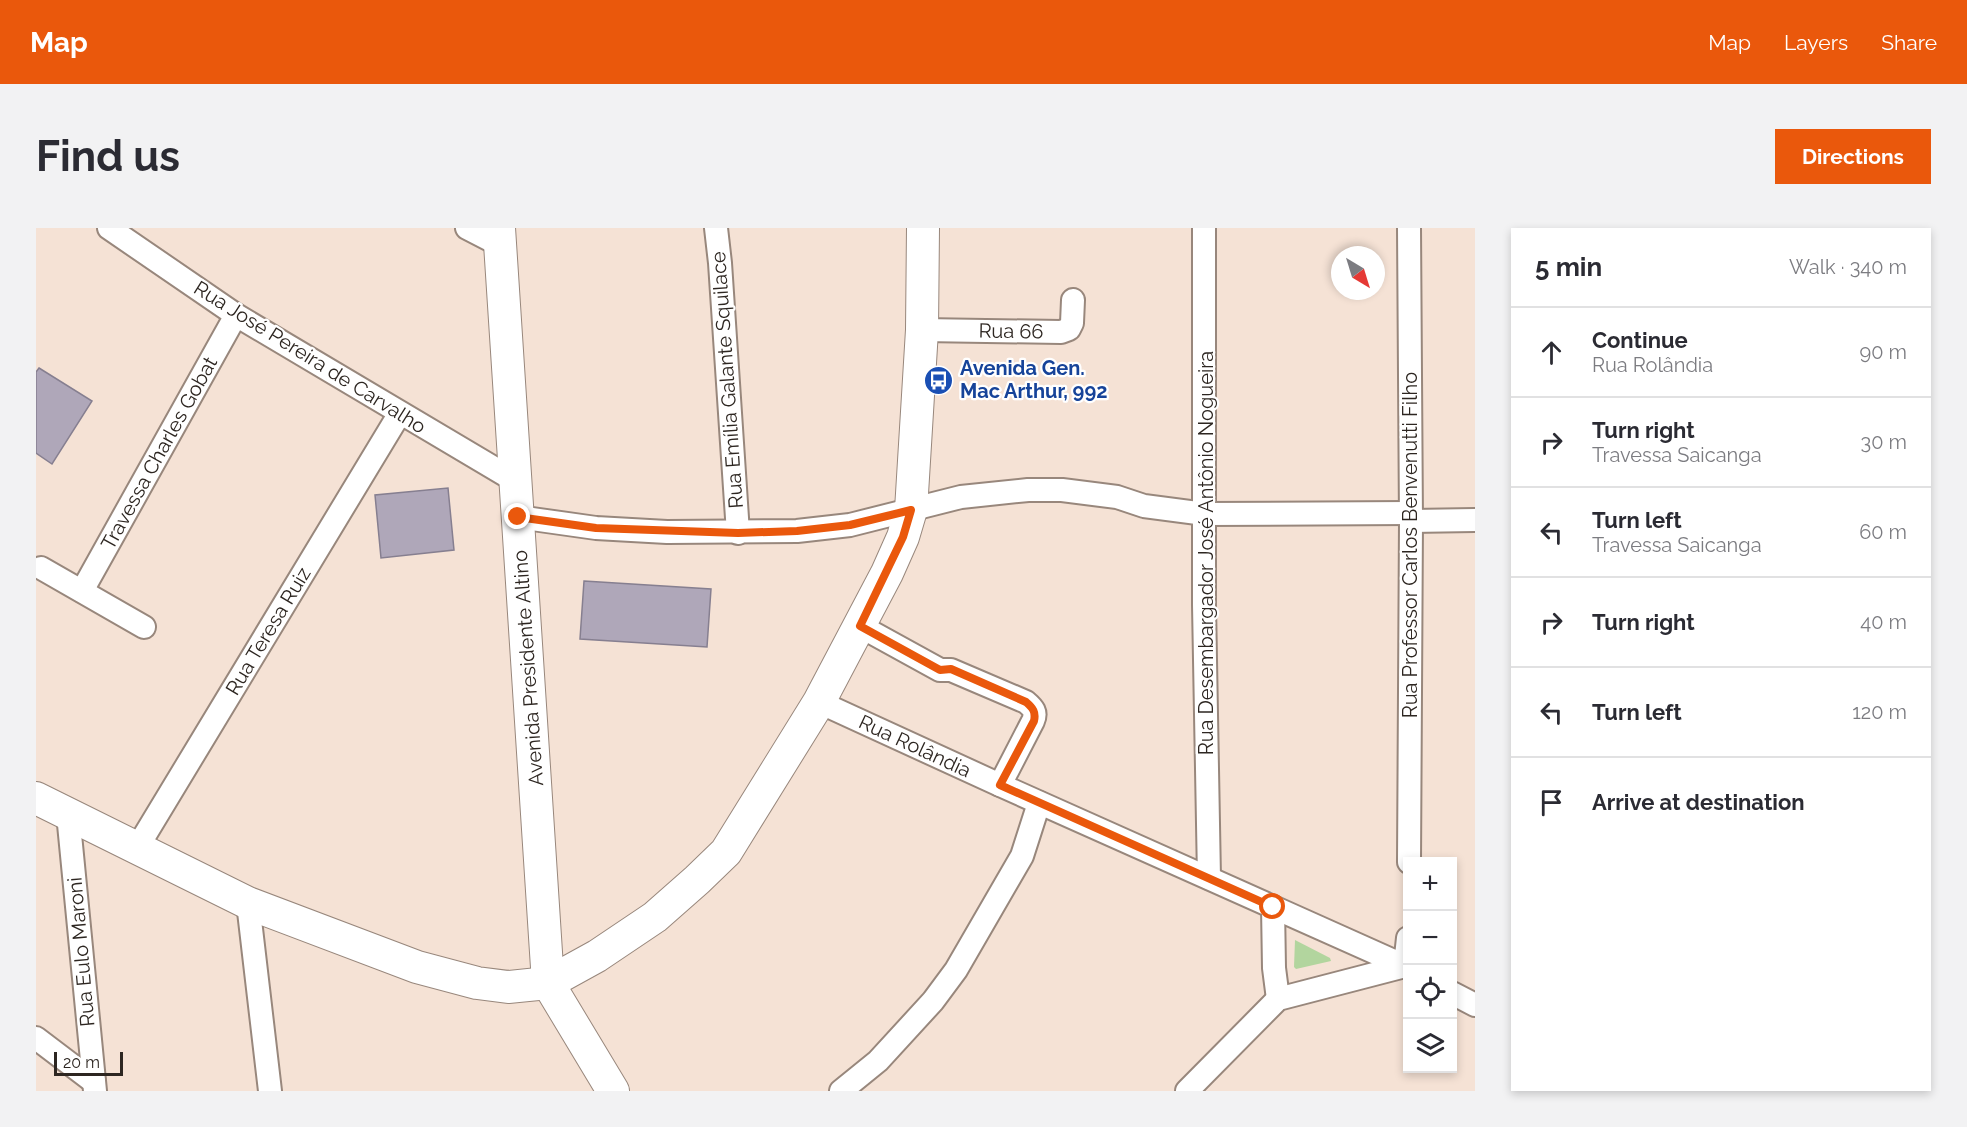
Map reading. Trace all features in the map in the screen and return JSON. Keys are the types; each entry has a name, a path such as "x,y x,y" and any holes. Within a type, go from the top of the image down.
{"street":[{"name":"Rua José Pereira de Carvalho","path":"109,228 236,315 514,480"},
{"path":"467,228 500,236"},
{"name":"Rua Emília Galante Squilace","path":"716,228 738,533"},
{"path":"36,798 248,903 417,967 467,981 507,987 548,983 597,956 655,917 726,852 819,702 860,626 899,546 911,510 922,330 923,228"},
{"name":"Rua Desembargador José Antônio Nogueira","path":"1204,228 1204,605 1209,878"},
{"name":"Rua Professor Carlos Benvenutti Filho","path":"1409,857 1410,228"},
{"name":"Avenida Presidente Altino","path":"500,236 548,983 613,1091"},
{"name":"Rua 66","path":"922,330 1061,332 1070,329 1073,300"},
{"name":"Travessa Charles Gobat","path":"82,591 236,315"},
{"name":"Rua Teresa Ruiz","path":"137,848 400,413"},
{"path":"518,517 596,528 738,533 797,531 850,525 961,497 1028,490 1062,490 1109,496 1144,506 1205,514 1475,520"},
{"path":"41,568 144,627"},
{"path":"860,626 940,670 951,669 1026,702 1032,707 1034,721 1000,785"},
{"name":"Rua Rolândia","path":"819,702 1403,966"},
{"path":"841,1091 878,1061 933,1001 956,970 1022,856 1039,803"},
{"name":"Rua Eulo Maroni","path":"68,814 94,1086"},
{"path":"248,903 270,1091"},
{"path":"1273,907 1274,968 1278,999"},
{"path":"1187,1091 1278,999 1403,968"},
{"path":"1457,996 1475,1005"},
{"path":"36,1038 94,1086"}],"green space":[{"path":"1295,940 1330,958 1331,961 1296,969 1294,967"}],"building":[{"path":"39,368 92,401 52,464 36,453 36,372"},
{"path":"448,488 454,550 381,558 375,495"},
{"path":"584,581 711,589 707,647 580,639"}],"place":[{"name":"Avenida Gen. Mac Arthur, 992","path":"939,380"}],"route":[{"path":"518,517 596,528 738,533 797,531 850,525 911,510 903,537 860,626 940,670 951,669 1026,702 1032,707 1034,721 1000,785 1273,907"}]}
